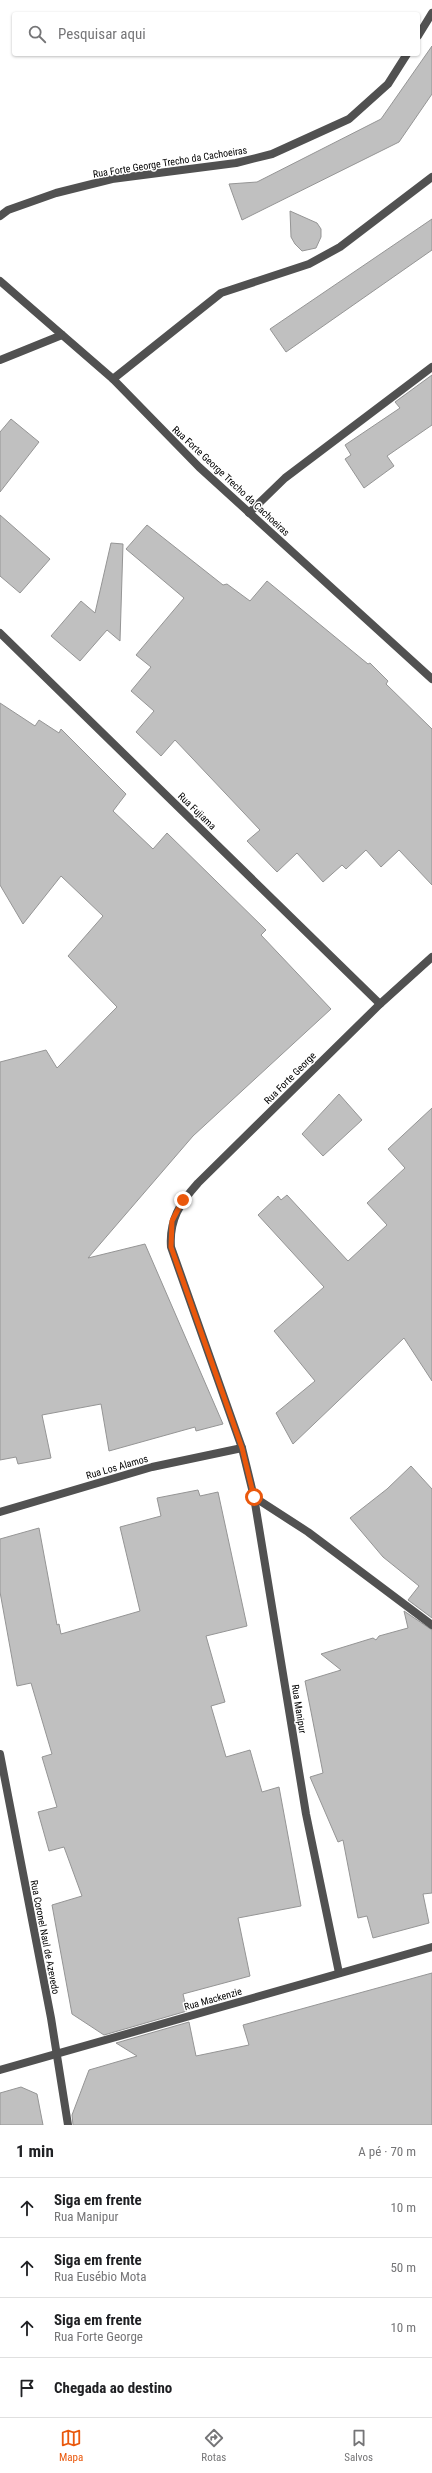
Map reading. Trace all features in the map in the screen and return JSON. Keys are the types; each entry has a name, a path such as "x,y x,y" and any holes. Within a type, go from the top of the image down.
{"street":[{"path":"420,33 432,14"},
{"name":"Rua Forte George Trecho da Cachoeiras","path":"0,216 8,210 56,193 112,179 236,163 272,154 349,119 367,106 388,84 406,56"},
{"path":"113,379 221,293 309,264 340,247 432,177"},
{"name":"Rua Forte George Trecho da Cachoeiras","path":"0,281 113,379 199,467 432,679"},
{"path":"0,360 62,335"},
{"path":"249,513 285,478 432,367"},
{"name":"Rua Fujiama","path":"0,633 380,1004"},
{"name":"Rua Forte George","path":"172,1221 183,1200 198,1183 380,1004 432,957"},
{"name":"Rua Manipur","path":"172,1221 171,1247 242,1448 254,1497 306,1814 339,1973"},
{"name":"Rua Los Alamos","path":"0,1512 152,1467 242,1448"},
{"path":"254,1497 308,1532 432,1625"},
{"name":"Rua Coronel Naul de Azevedo","path":"0,1754 51,2018 55,2055 68,2125"},
{"name":"Rua Mackenzie","path":"0,2070 432,1947"}],"building":[{"path":"432,46 432,94 399,142 242,220 229,184 257,182 381,119"},
{"path":"290,211 317,223 321,229 321,237 316,248 302,251 295,244 291,237"},
{"path":"432,219 432,250 286,352 270,329"},
{"path":"432,375 432,425 387,456 394,466 364,488 345,459 351,455 345,445 400,408 395,402"},
{"path":"11,419 39,442 0,492 0,432"},
{"path":"0,515 50,559 20,593 0,576"},
{"path":"147,525 223,585 227,584 250,601 267,581 368,664 370,663 388,681 386,684 432,729 432,885 399,850 381,867 366,850 346,869 342,865 323,882 297,853 277,872 247,841 260,830 175,740 161,756 136,732 154,711 131,691 151,667 136,655 184,598 126,549"},
{"path":"111,543 123,544 120,641 107,630 80,661 51,636 81,601 95,613"},
{"path":"0,703 35,726 39,720 59,733 61,729 126,794 113,811 153,849 167,833 266,930 261,935 331,1009 193,1136 88,1258 145,1244 223,1424 196,1431 195,1427 109,1451 101,1404 42,1415 51,1458 18,1464 16,1457 0,1460 0,1062 46,1050 57,1068 117,1007 68,956 103,916 61,876 23,924 0,885"},
{"path":"339,1094 362,1120 323,1156 302,1134"},
{"path":"432,1108 432,1381 404,1338 293,1444 276,1413 315,1381 274,1331 324,1287 258,1215 278,1196 281,1200 287,1195 348,1261 387,1225 367,1203 405,1168 388,1149"},
{"path":"411,1466 432,1489 432,1618 408,1600 419,1586 383,1557 350,1518 387,1489"},
{"path":"198,1490 200,1496 218,1492 247,1626 206,1636 225,1702 211,1706 226,1757 250,1750 262,1792 279,1787 301,1906 238,1918 250,1976 183,1994 187,2011 104,2035 72,2014 52,1905 82,1896 64,1847 49,1851 38,1812 57,1807 42,1757 52,1754 31,1683 17,1686 0,1592 0,1539 39,1528 57,1625 59,1624 61,1634 140,1611 120,1527 161,1516 157,1498"},
{"path":"404,1611 432,1630 432,1893 423,1894 429,1923 373,1938 367,1916 358,1918 343,1840 338,1842 310,1777 323,1773 305,1681 341,1670 321,1654 373,1638 376,1640 379,1636 408,1628"},
{"path":"432,1973 432,2125 73,2125 72,2115 89,2070 137,2056 116,2043 189,2022 196,2056 249,2045 243,2025"},
{"path":"21,2087 37,2094 43,2125 0,2125 0,2093"}],"route":[{"path":"183,1200 172,1221 170,1234 171,1247 242,1448 254,1497"}]}
